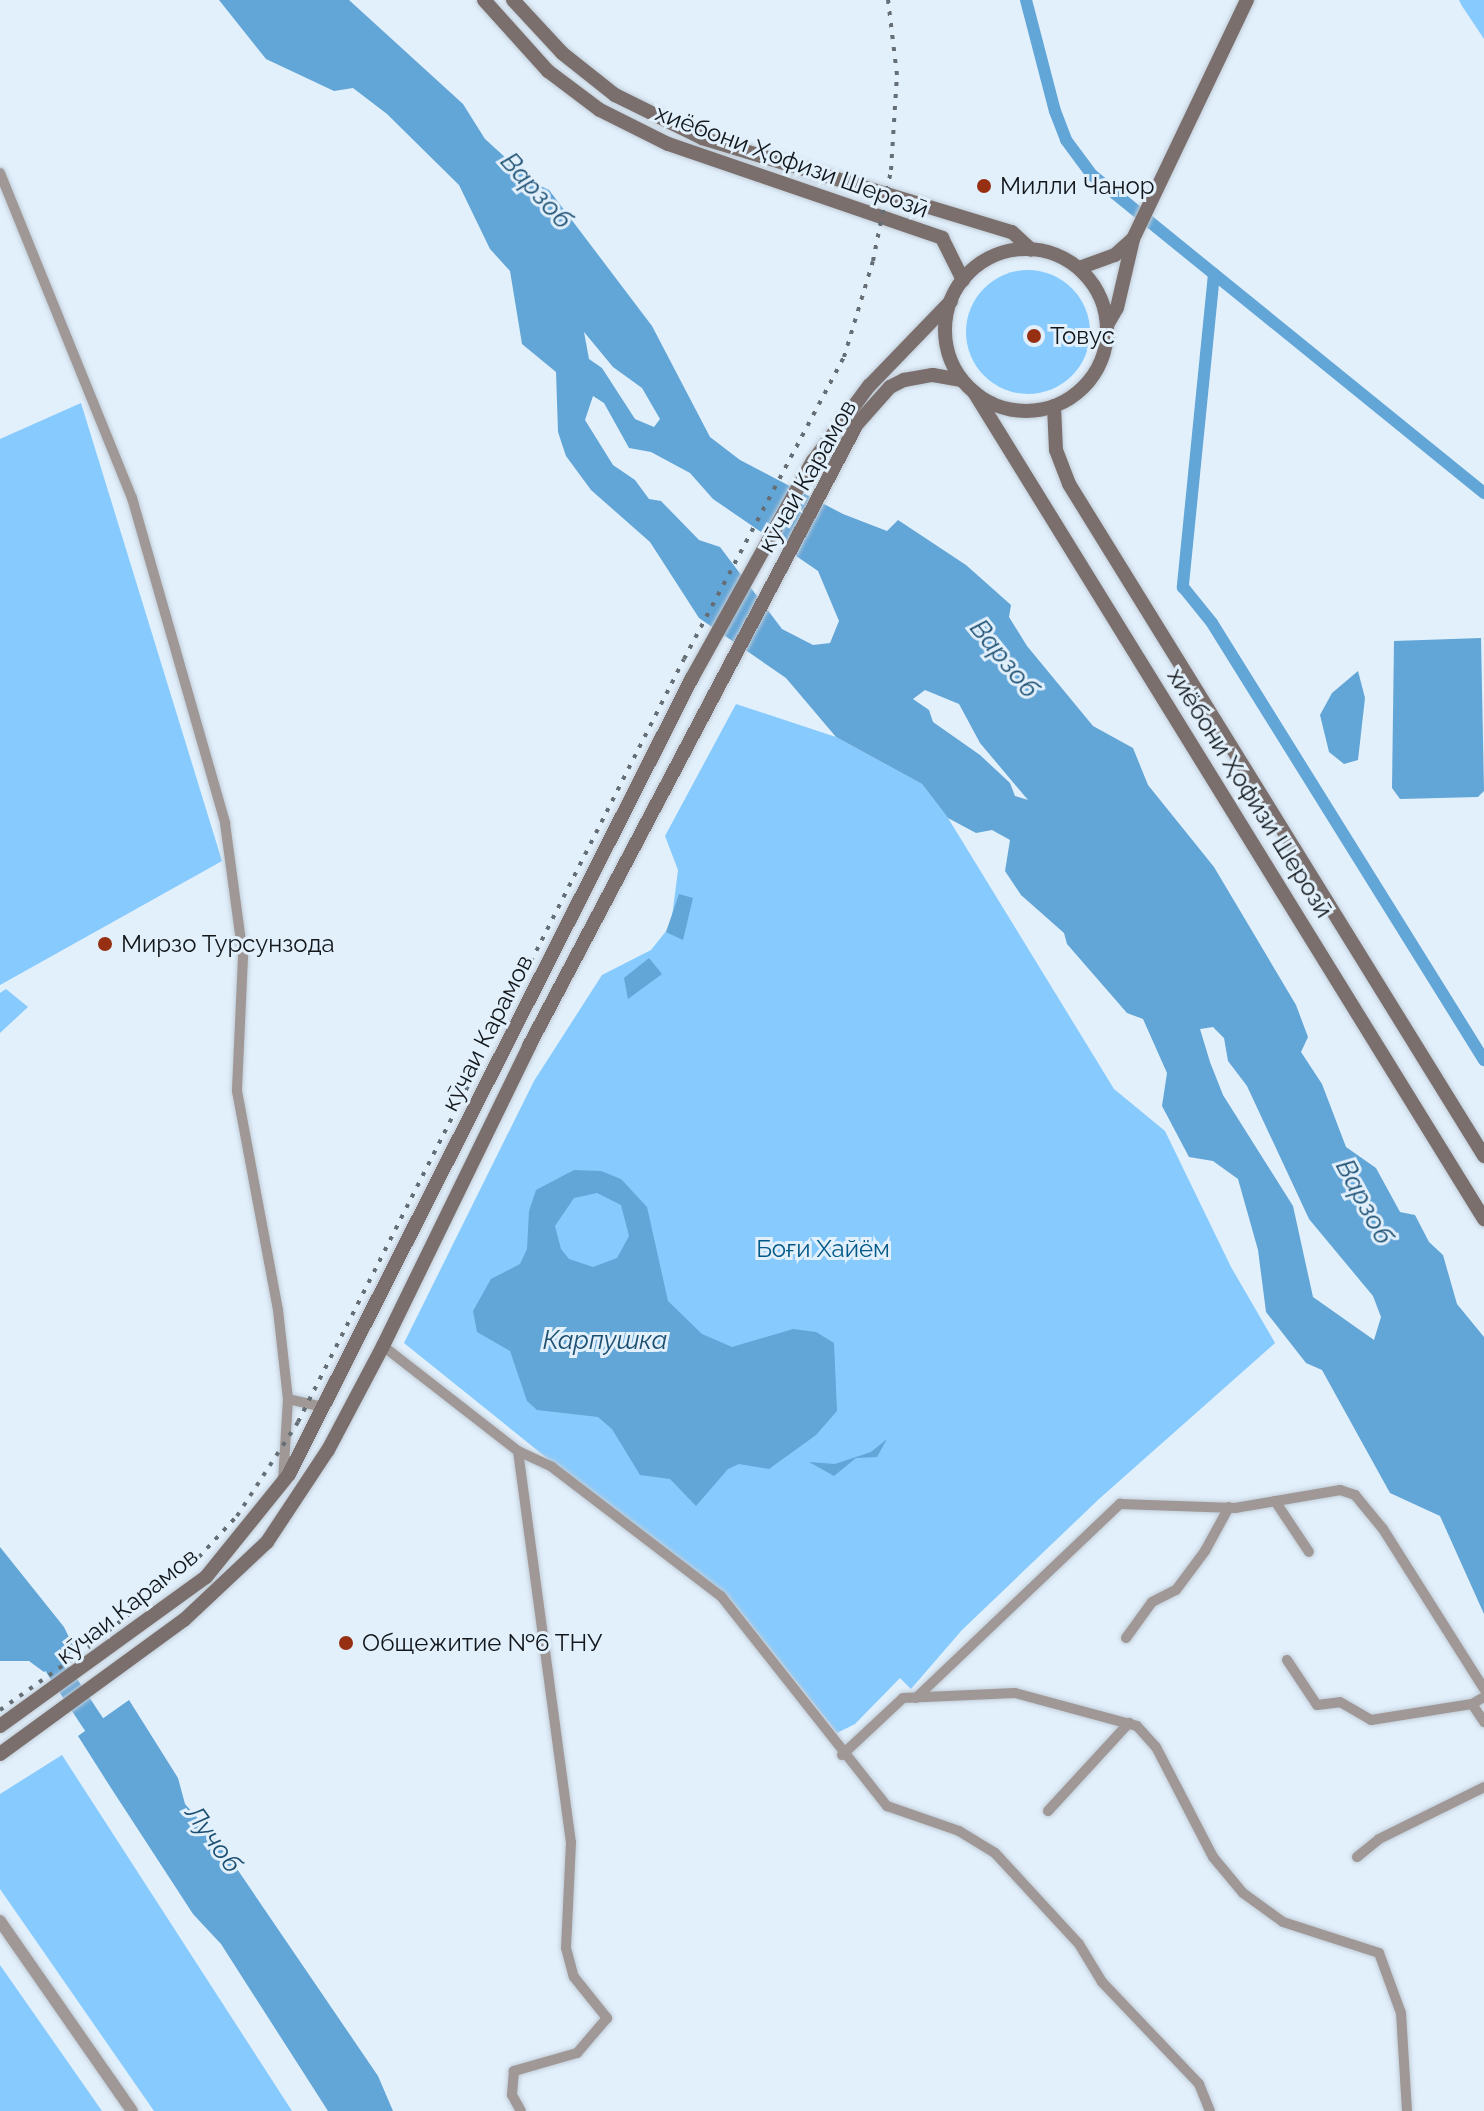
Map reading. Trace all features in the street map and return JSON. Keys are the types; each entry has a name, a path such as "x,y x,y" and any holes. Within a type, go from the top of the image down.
{"main road":[{"name":"хиёбони Ҳофизи Шерозӣ","path":"484,0 548,71 600,110 681,149 942,238 963,280"},
{"name":"хиёбони Ҳофизи Шерозӣ","path":"513,0 562,53 615,95 702,138 1012,232 1031,250 1079,268"},
{"path":"1054,406 1073,397 1094,374 1133,239 1165,179 1247,0"},
{"path":"1107,325 1098,294 1079,268 1115,255 1133,239"},
{"name":"хиёбони Ҳофизи Шерозӣ","path":"1031,250 1000,254 963,280 951,301 945,328 949,355 1484,1219"},
{"name":"кӯчаи Карамов","path":"0,1726 117,1645 206,1577 283,1482 324,1407 692,678 813,461 869,386 951,301"},
{"name":"кӯчаи Карамов","path":"0,1754 132,1661 226,1584 267,1542 328,1450 383,1346 436,1234 714,690 857,424 890,387 933,375 962,380"},
{"name":"хиёбони Ҳофизи Шерозӣ","path":"974,392 1012,410 1054,406 1056,450 1069,484 1484,1156"},
{"path":"415,1222 436,1234"}],"street":[{"path":"0,173 132,498 225,823 243,957 237,1091 259,1193 288,1399 283,1482"},
{"path":"383,1346 518,1451 552,1467 721,1596 842,1755 887,1806 959,1831 995,1853 1079,1944 1102,1982 1199,2084 1210,2111"},
{"path":"288,1399 324,1407"},
{"path":"518,1451 571,1842 566,1948 574,1977 607,2018 577,2053 514,2071 512,2095 521,2111"},
{"path":"916,1698 1110,1510 1157,1502 1229,1507 1340,1490 1355,1495 1397,1550 1484,1689"},
{"path":"1275,1501 1309,1552"},
{"path":"1126,1638 1152,1602 1176,1590 1205,1551 1229,1507"},
{"path":"1287,1660 1317,1705 1340,1702 1371,1720 1472,1704 1484,1697"},
{"path":"842,1755 903,1698 1015,1693 1129,1723 1156,1747 1213,1857 1243,1893 1283,1922 1379,1953 1401,2013 1407,2111"},
{"path":"1472,1704 1484,1722"},
{"path":"1048,1811 1129,1723"},
{"path":"1357,1857 1379,1839 1484,1787"},
{"path":"0,1921 132,2111"}],"green space":[{"path":"1459,0 1484,0 1484,39 1462,6"},
{"path":"1028,270 1052,275 1072,288 1085,308 1090,332 1085,356 1072,376 1052,389 1028,394 1004,389 984,376 971,356 966,332 971,308 984,288 1004,275"},
{"path":"81,403 222,861 0,985 0,439"},
{"name":"Боғи Хайём","path":"736,704 836,737 922,784 948,818 1114,1089 1165,1131 1231,1267 1275,1343 1099,1499 962,1630 911,1689 900,1678 855,1724 837,1733 728,1596 681,1566 404,1343 534,1081 602,975 651,950 671,925 678,870 665,836"},
{"path":"6,989 28,1007 0,1033 0,993"},
{"path":"62,1755 292,2111 154,2111 0,1889 0,1794"},
{"path":"0,1965 102,2111 0,2111"}],"water":[{"name":"Варзоб","path":"219,0 349,0 463,104 485,139 532,182 549,190 652,326 710,437 740,460 843,514 887,531 898,520 966,565 1011,605 1009,617 1027,646 1093,726 1133,748 1148,785 1214,867 1296,1005 1308,1037 1301,1052 1322,1084 1346,1147 1376,1168 1400,1212 1415,1215 1429,1242 1443,1255 1457,1304 1484,1337 1484,1614 1440,1516 1390,1493 1322,1370 1306,1363 1266,1312 1258,1250 1238,1179 1213,1161 1189,1157 1162,1106 1167,1073 1143,1019 1127,1013 1067,944 1064,933 1021,895 1005,871 1010,840 992,830 976,833 948,818 922,784 836,737 786,678 699,618 650,542 591,490 566,456 558,432 556,372 522,344 510,271 490,249 459,185 387,114 353,88 334,91 266,59","holes":["584,332 613,367 642,388 660,419 654,427 635,419 602,368 589,359","593,396 604,403 629,448 651,452 690,473 713,499 818,571 839,621 830,643 813,645 782,629 720,547 699,540 661,501 649,499 635,480 613,465 585,420","925,690 959,704 980,743 1028,800 1015,796 1010,783 980,755 933,722 929,710 913,699","1213,1027 1224,1038 1228,1061 1247,1086 1309,1219 1373,1296 1381,1317 1374,1340 1313,1297 1293,1206 1223,1095 1200,1029"]},
{"path":"1481,638 1484,791 1478,797 1400,799 1392,788 1394,641"},
{"path":"1358,671 1365,698 1358,760 1344,764 1329,752 1320,715 1332,693"},
{"path":"679,894 693,898 683,940 666,932"},
{"path":"649,958 662,974 628,999 624,978"},
{"name":"Карпушка","path":"574,1170 601,1171 621,1179 647,1207 668,1301 702,1334 732,1347 793,1329 816,1332 834,1343 837,1411 816,1435 769,1469 739,1464 728,1469 696,1506 670,1479 640,1475 612,1429 598,1417 537,1410 527,1401 510,1351 477,1332 473,1311 491,1279 520,1264 527,1249 529,1211 536,1190","holes":["597,1193 621,1205 629,1236 617,1258 593,1267 569,1259 561,1249 555,1226 574,1198"]},
{"path":"887,1439 877,1457 856,1458 834,1476 809,1462 835,1464 871,1452"},
{"path":"0,1547 64,1627 75,1650 44,1672 29,1661 0,1661"},
{"path":"129,1700 178,1778 185,1804 218,1841 378,2076 393,2111 328,2111 221,1944 193,1914 111,1788 78,1736"}],"waterway":[{"path":"1026,0 1055,111 1066,140 1092,175 1484,493"},
{"path":"1214,274 1183,587 1212,623 1484,1060"},
{"name":"Лучоб","path":"0,1609 30,1628 109,1747"}],"railway":[{"path":"0,1710 90,1646 199,1557 237,1516 298,1422 684,659 844,357 873,261 891,170 897,75 888,0"}],"place":[{"name":"Милли Чанор","path":"984,186"},
{"name":"Товус","path":"1034,336"},
{"name":"Мирзо Турсунзода","path":"105,944"},
{"name":"Общежитие №6 ТНУ","path":"346,1643"}]}
